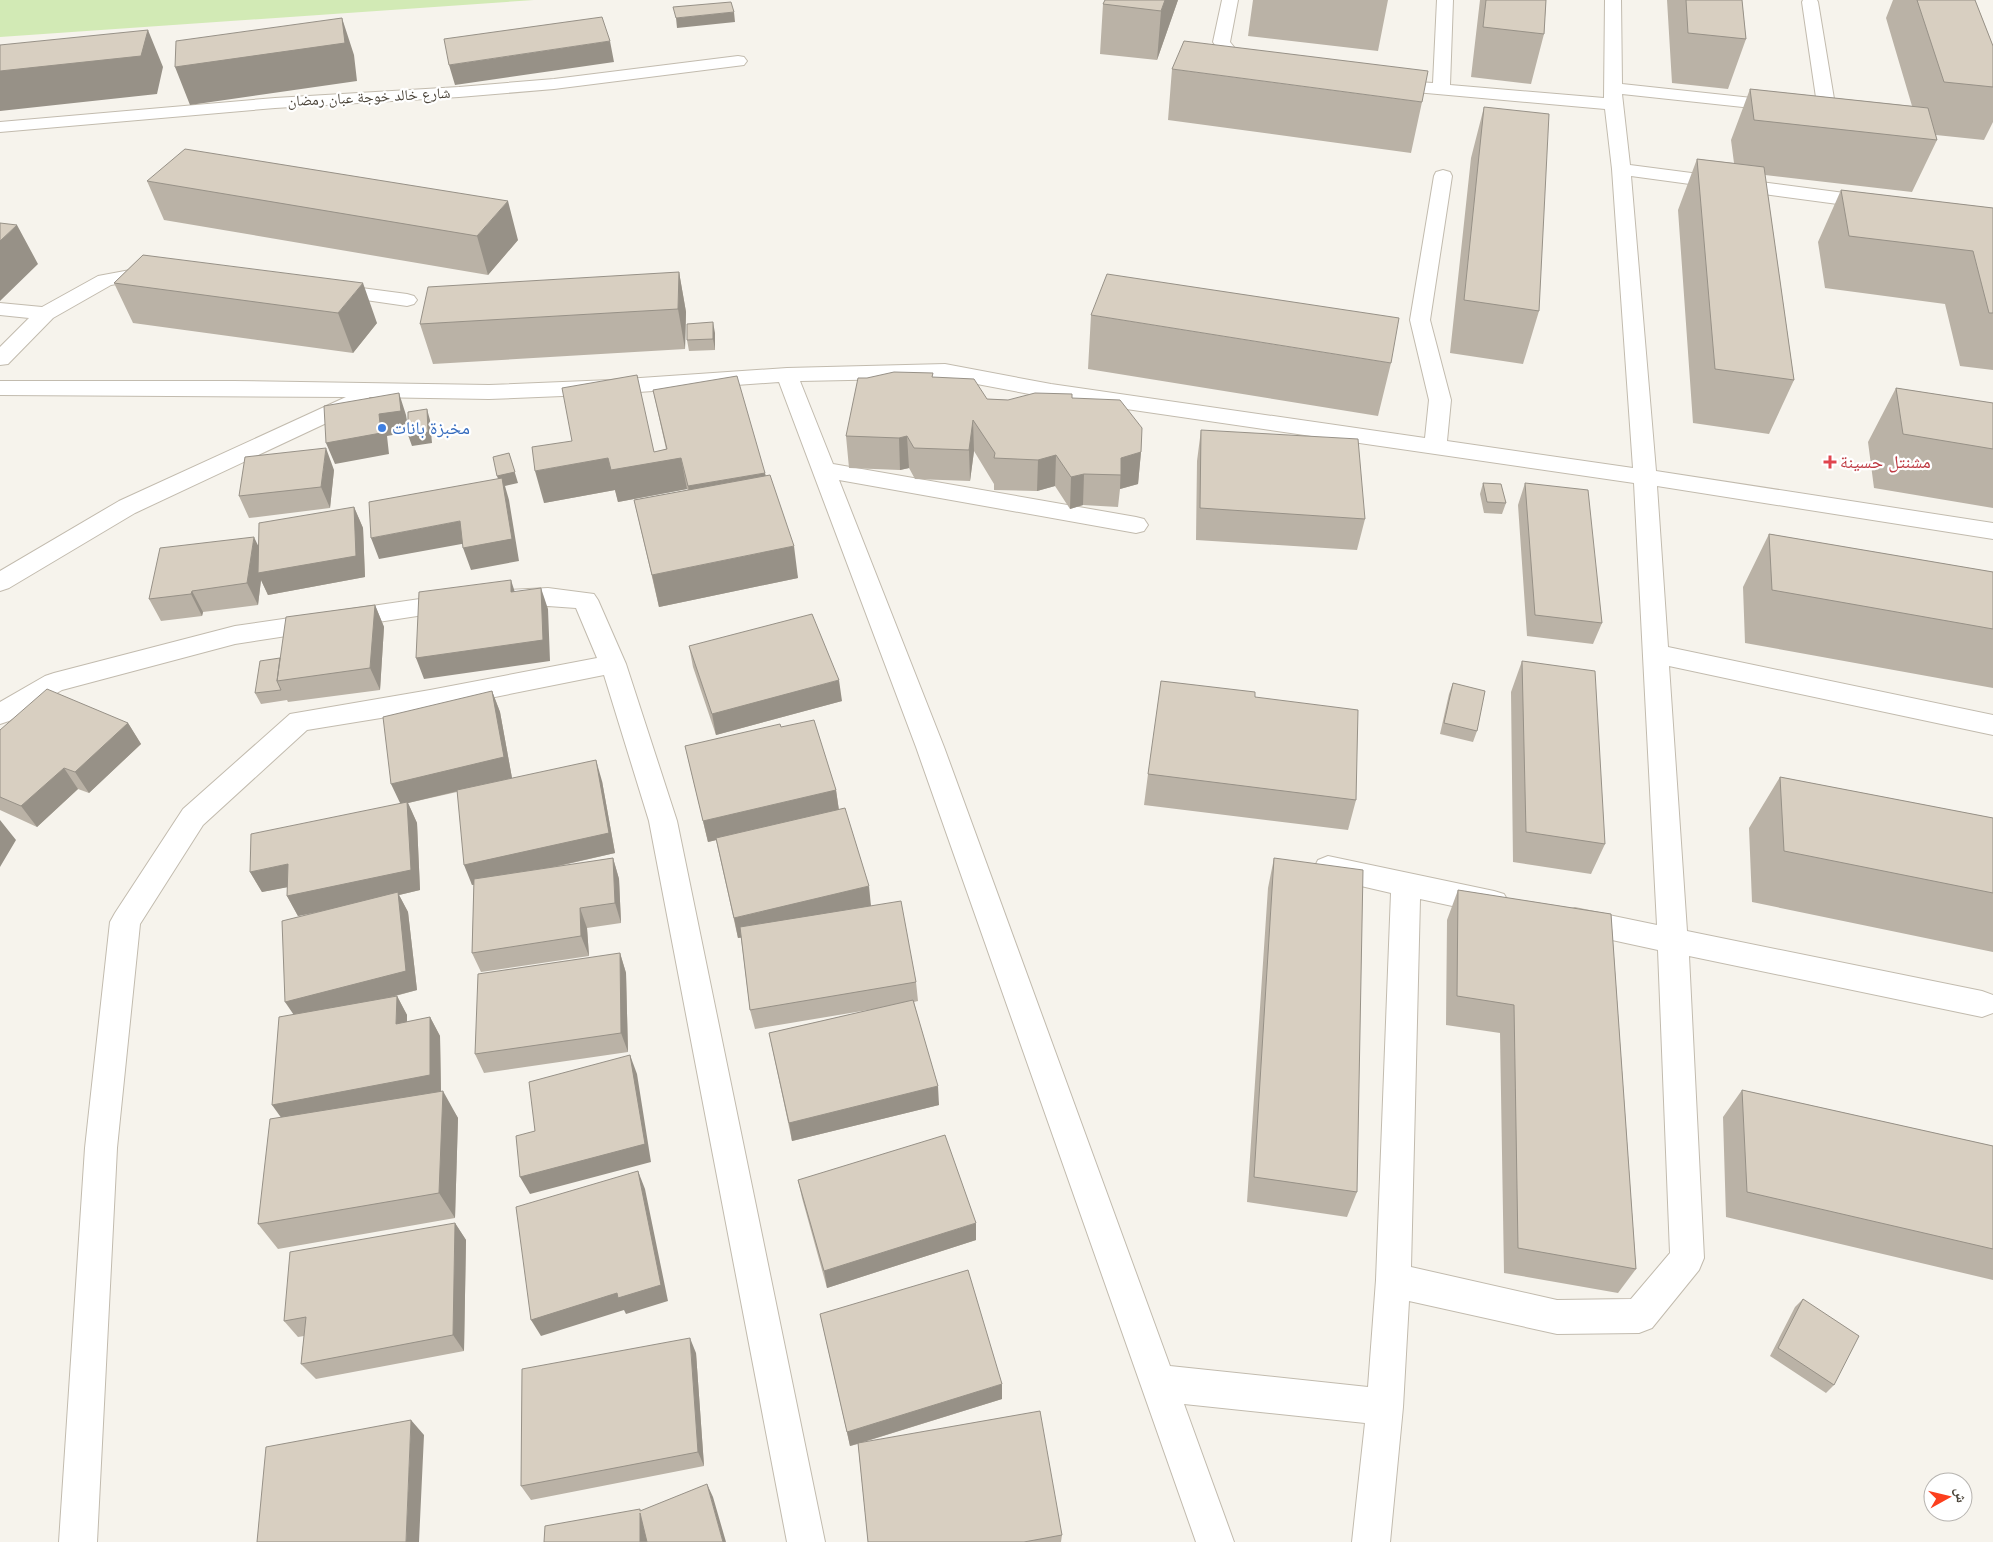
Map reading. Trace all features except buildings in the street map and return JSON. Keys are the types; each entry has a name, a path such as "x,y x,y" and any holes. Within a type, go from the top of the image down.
{"street":[{"path":"1230,0 1221,42 1235,60 1267,72"},
{"path":"1441,90 1445,0"},
{"path":"1393,1280 1557,1317 1639,1316 1687,1258 1673,940 1645,477 1621,169 1613,96 1613,0"},
{"path":"1372,84 1441,90 1613,96 1802,108 1835,112 1810,2"},
{"name":"شارع خالد خوجة عبان رمضان","path":"0,127 275,103 545,85 738,61"},
{"path":"1621,169 1895,205"},
{"path":"1435,446 1440,400 1420,320 1442,176"},
{"path":"0,359 46,314 105,280 174,269"},
{"path":"310,287 407,300"},
{"path":"0,309 46,314"},
{"path":"0,388 381,389 488,392 611,387 787,376 945,371 1061,392 1645,477 1993,531"},
{"path":"787,376 930,748 1215,1542"},
{"path":"0,582 127,507 381,389"},
{"path":"824,470 1136,525"},
{"path":"0,714 54,683 235,635 473,601 548,597 585,600 613,664 663,821 806,1542"},
{"path":"1655,654 1993,725"},
{"path":"78,1542 101,1148 125,922 193,817 299,721 430,700 613,664"},
{"path":"1300,862 1521,908"},
{"path":"1371,1542 1385,1407 1393,1280 1406,885"},
{"path":"1549,914 1982,1004"},
{"path":"1158,1383 1385,1407"}],"green space":[{"path":"0,0 534,0 0,37"}],"place":[{"name":"مخبزة بانات","path":"382,428"},
{"name":"مشنتل حسينة","path":"1830,462"}]}
